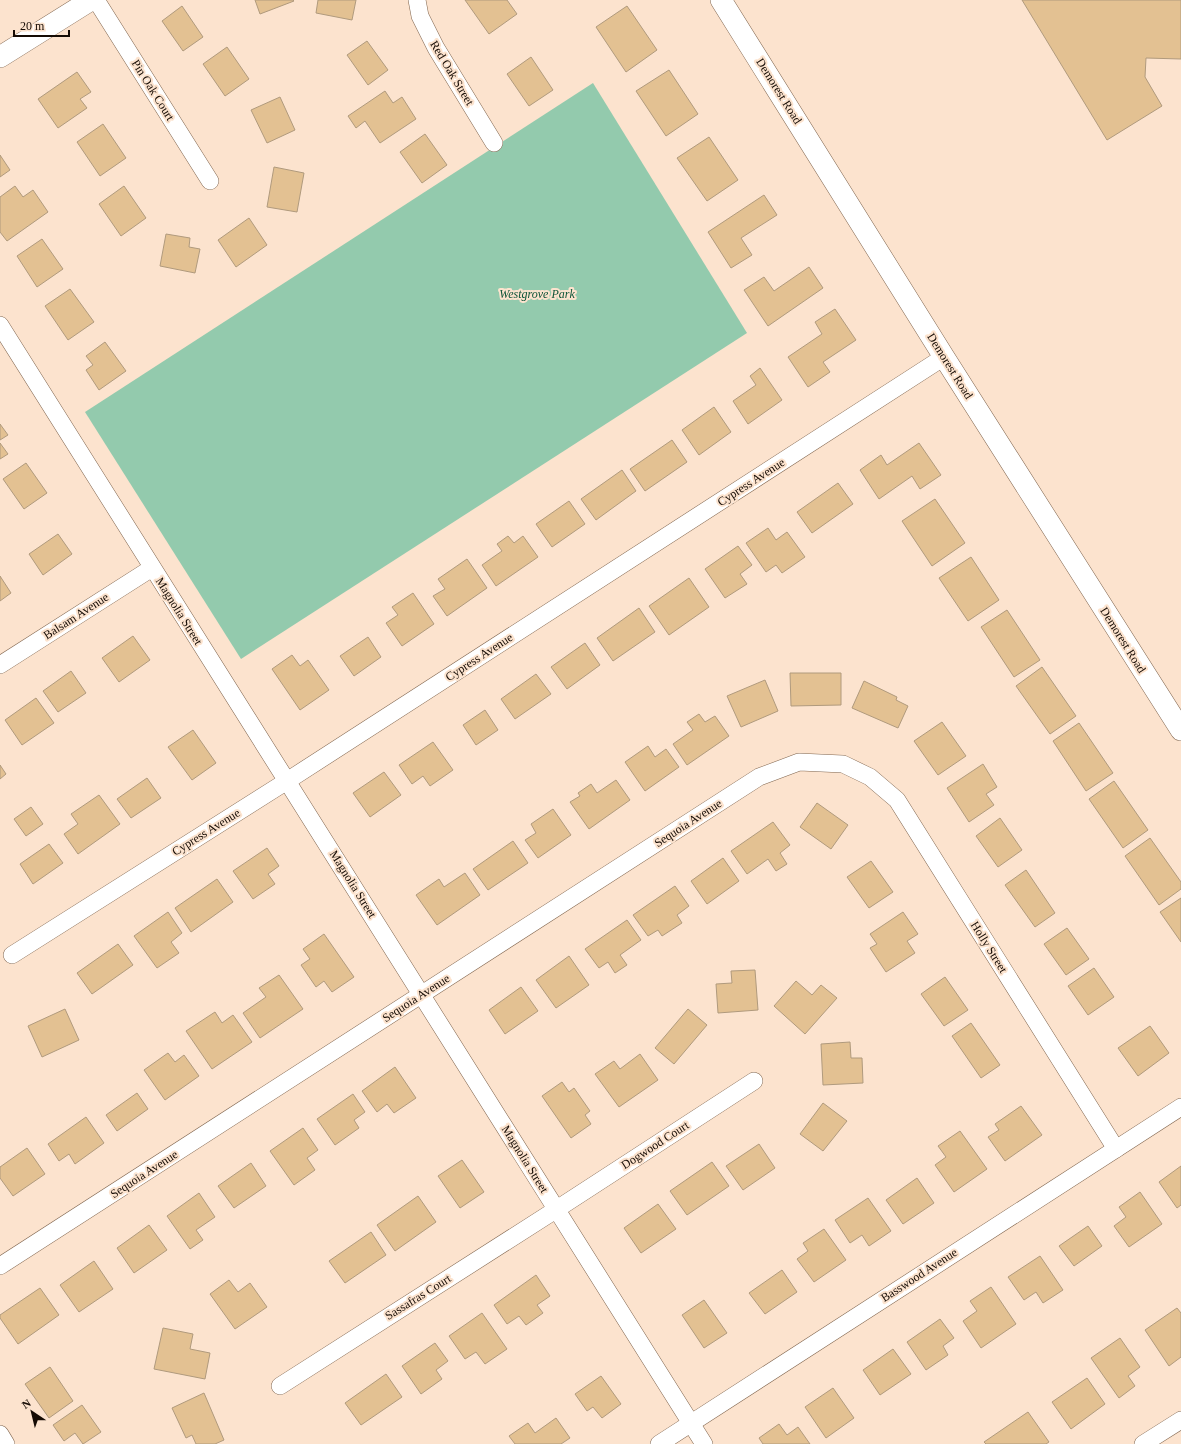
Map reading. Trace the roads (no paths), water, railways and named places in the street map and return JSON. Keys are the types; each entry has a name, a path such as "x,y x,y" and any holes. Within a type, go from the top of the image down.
{"street":[{"path":"0,57 91,0"},
{"name":"Pin Oak Court","path":"96,0 210,181"},
{"name":"Red Oak Street","path":"417,0 420,16 436,48 494,142"},
{"name":"Demorest Road","path":"722,0 944,357 1181,730"},
{"name":"Magnolia Street","path":"0,325 704,1444"},
{"name":"Cypress Avenue","path":"12,956 287,781 944,357"},
{"name":"Balsam Avenue","path":"0,665 152,568"},
{"name":"Sequoia Avenue","path":"0,1266 759,777 799,762 843,764"},
{"name":"Holly Street","path":"843,764 870,777 897,800 1116,1149"},
{"name":"Dogwood Court","path":"557,1209 754,1080"},
{"name":"Basswood Avenue","path":"659,1444 1181,1108"},
{"name":"Sassafras Court","path":"280,1386 557,1209"},
{"path":"1143,1444 1181,1420"},
{"path":"0,1434 6,1444"}],"park label":[{"name":"Westgrove Park","path":"537,294"}]}
